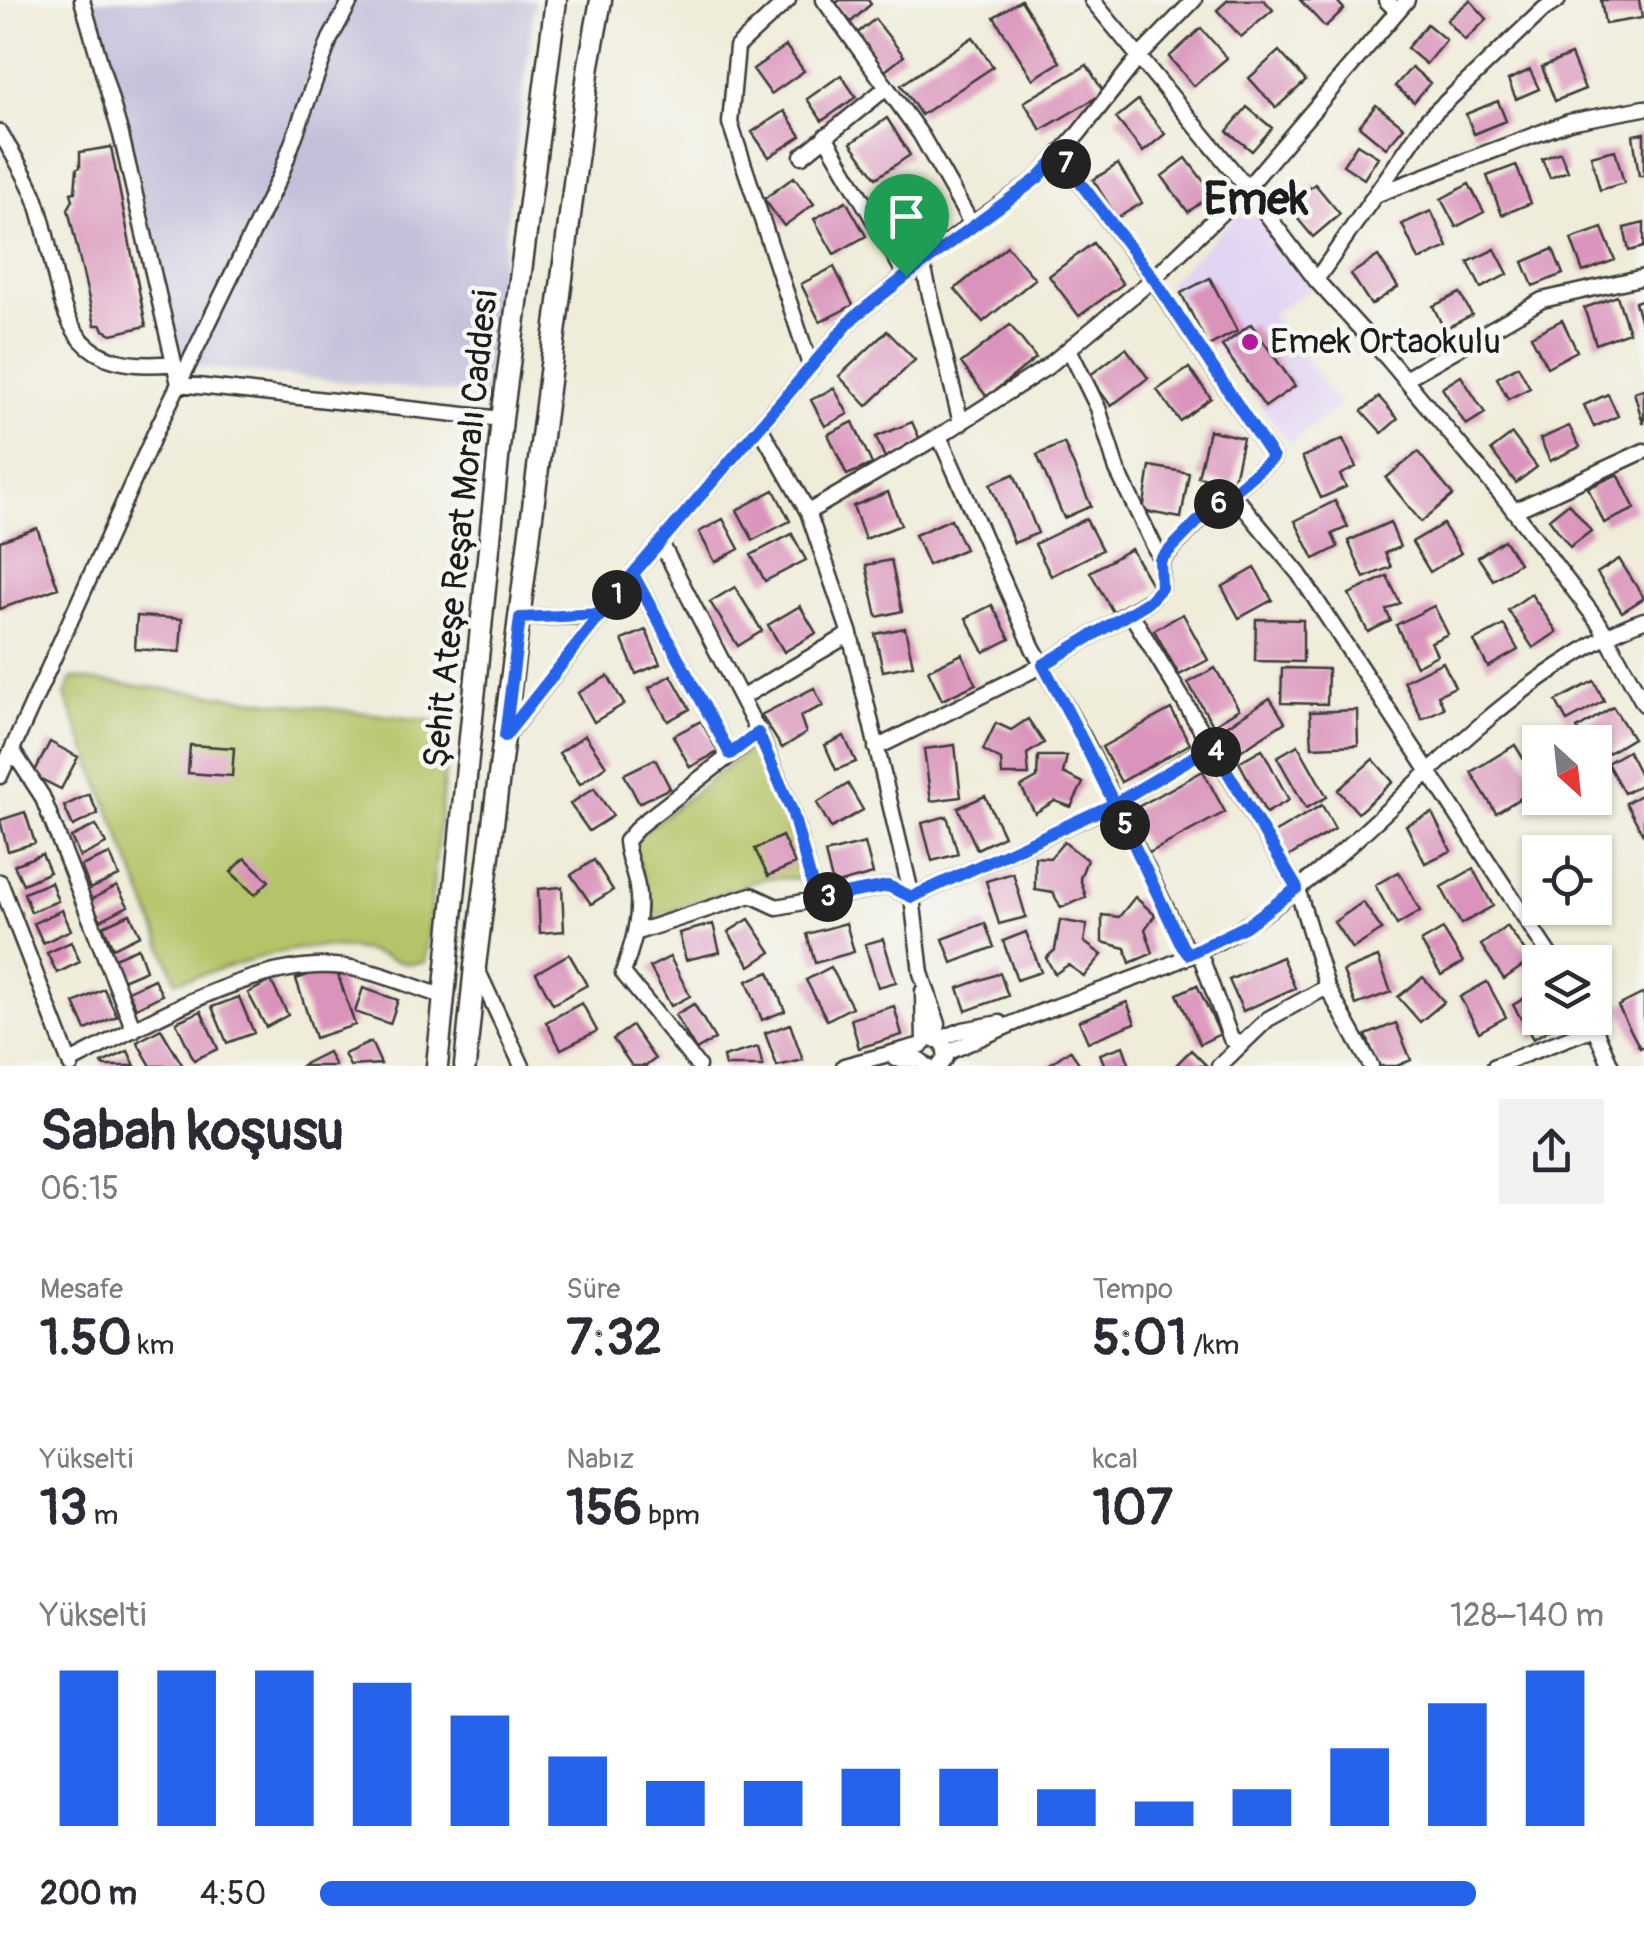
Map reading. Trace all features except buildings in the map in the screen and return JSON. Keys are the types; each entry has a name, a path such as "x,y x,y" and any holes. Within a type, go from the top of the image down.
{"main road":[{"name":"Şehit Ateşe Reşat Moralı Caddesi","path":"437,1066 502,419 556,0"},
{"path":"465,1066 589,65 601,0"}],"street":[{"path":"82,0 120,134 179,384"},
{"path":"0,776 179,384 281,174 330,39 350,0"},
{"path":"788,0 737,46 730,123 811,368"},
{"path":"824,0 922,135 972,225"},
{"path":"1092,0 1248,188 1316,280 1405,379 1514,512 1606,635 1644,704"},
{"path":"505,736 633,574 854,317 1038,178 1139,57 1194,0"},
{"path":"1316,280 1428,120 1558,0"},
{"path":"808,512 961,423 1047,367 1154,279 1248,188 1397,4"},
{"path":"802,156 886,88"},
{"path":"1375,195 1570,122 1644,108"},
{"path":"0,132 36,197 70,327 94,354 145,366 174,363"},
{"path":"825,136 906,276"},
{"path":"1059,155 1154,279 1273,458 1160,560"},
{"path":"922,262 961,423"},
{"path":"1405,379 1542,300 1644,277"},
{"path":"876,748 1043,665 1148,602 1161,588 1160,560 1117,470 1098,408 1069,349"},
{"path":"179,384 502,419"},
{"path":"761,429 808,512 850,634 912,897 923,977 938,1024 932,1056"},
{"path":"939,436 1043,665 1192,952 1231,1039 1240,1045"},
{"path":"1514,512 1644,451"},
{"path":"1232,493 1299,574 1543,945"},
{"path":"661,543 741,698 792,811 816,899"},
{"path":"633,574 730,754"},
{"path":"1130,612 1297,888 1327,987 1371,1066"},
{"path":"520,618 602,614"},
{"path":"844,1066 880,1058 932,1056 963,1030 1025,1018 1134,980 1246,926 1345,852 1426,772 1515,695 1606,635 1644,620"},
{"path":"741,698 850,634"},
{"path":"698,1066 623,973 637,932 638,888 626,840 758,733"},
{"path":"637,932 751,895 778,907 888,886 912,897 1114,804 1212,746"},
{"path":"12,750 42,796 134,1030"},
{"path":"0,882 70,1064 196,998 283,970 335,966 445,997"},
{"path":"475,966 522,1066"},
{"path":"1219,1066 1268,1019 1327,987"},
{"path":"1495,1066 1565,1035"},
{"path":"1599,1035 1610,1066"}],"shaded area":[{"path":"86,0 535,0 485,396 180,365"},
{"path":"1248,205 1315,287 1271,314 1341,405 1289,443 1168,283"}],"green space":[{"path":"72,678 450,723 425,962 401,962 352,949 308,948 176,981 65,695"},
{"path":"753,747 787,814 800,879 765,878 655,917 632,841"}],"place":[{"name":"Emek Ortaokulu","path":"1250,342"}],"district":[{"name":"Emek","path":"1256,200"}],"route":[{"path":"906,276 854,317 633,574 505,736 520,618 602,614 633,574 730,754 758,733 792,811 816,899 888,886 912,897 1114,804 1212,746 1297,888 1246,926 1188,954 1182,946 1114,804 1085,741 1043,665 1148,602 1161,588 1160,560 1198,521 1273,458 1154,279 1059,155 1038,178 906,276"}]}
